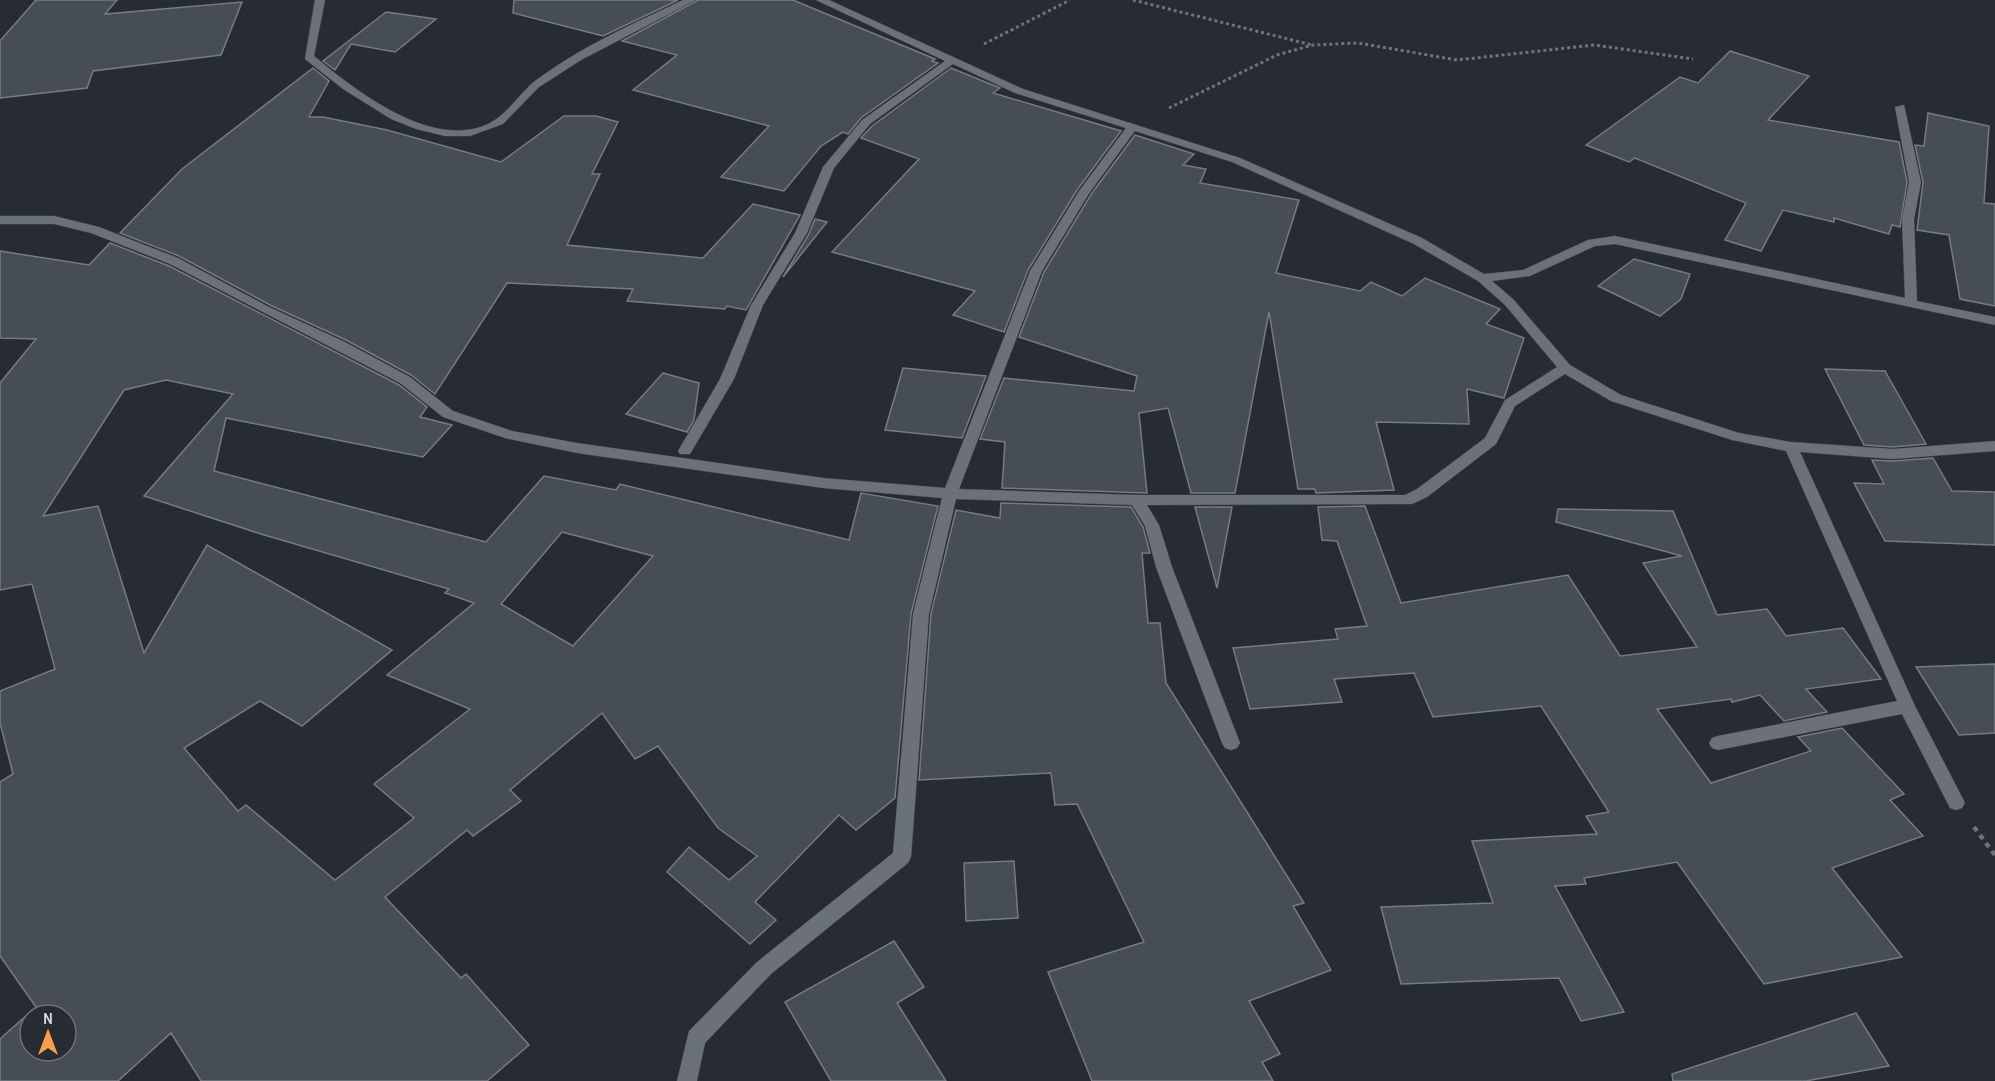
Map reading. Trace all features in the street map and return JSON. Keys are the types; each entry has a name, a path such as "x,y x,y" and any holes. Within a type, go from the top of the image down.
{"street":[{"path":"320,0 310,41 309,57 351,92 401,119 437,132 463,134 492,127 549,75 613,38 691,0"},
{"path":"821,0 951,61 1065,108 1133,126 1236,160 1418,240 1482,278 1509,302 1565,368 1616,398 1737,437 1791,447 1893,454 1995,446"},
{"path":"685,451 727,379 757,306 801,233 829,167 866,122 951,61"},
{"path":"1900,107 1915,182 1908,219 1911,303"},
{"path":"687,1081 696,1038 764,968 902,857 921,614 950,494 1036,271 1085,191 1133,126"},
{"path":"0,220 54,220 95,230 174,261 265,310 340,345 405,380 448,414 510,435 577,448 823,483 950,494 1136,500 1407,500 1422,493 1491,441 1510,403 1565,368"},
{"path":"1482,278 1526,273 1592,243 1615,240 1995,321"},
{"path":"1791,447 1907,706 1956,803"},
{"path":"1136,500 1152,525 1164,567 1231,742"},
{"path":"1718,743 1907,706"}],"path":[{"path":"951,61 1070,0"},
{"path":"1133,0 1313,45"},
{"path":"1133,126 1277,55 1313,45 1358,43 1457,60 1594,45 1693,59"}],"building":[{"path":"36,0 117,0 105,14 242,2 221,55 93,71 87,88 0,98 0,41"},
{"path":"514,0 678,0 603,36 513,13"},
{"path":"698,0 793,0 935,59 932,61 938,63 861,118 848,134 843,132 821,146 784,191 721,177 769,126 633,90 677,55 622,41"},
{"path":"386,12 436,19 395,52 351,44 335,70 323,61"},
{"path":"1730,51 1809,76 1768,120 1899,142 1907,182 1900,227 1892,225 1889,234 1834,218 1834,222 1783,210 1761,251 1725,240 1746,203 1635,158 1629,162 1586,145 1680,77 1698,83"},
{"path":"313,68 329,81 309,117 323,117 387,130 501,162 564,116 596,116 618,122 592,174 600,174 567,245 703,258 753,204 800,215 746,310 727,306 725,309 627,301 633,289 507,283 435,394 411,375 346,340 270,305 179,256 120,233 182,169"},
{"path":"951,68 1000,88 993,93 1121,131 1077,190 1028,270 1004,332 953,315 975,291 832,252 919,159 861,138 872,126"},
{"path":"1928,113 1989,126 1984,203 1995,204 1995,306 1960,299 1949,235 1917,230 1923,182 1915,145 1924,146"},
{"path":"1135,135 1194,154 1183,165 1206,169 1200,183 1299,200 1276,273 1360,291 1371,282 1402,296 1425,278 1500,309 1486,324 1524,338 1504,398 1467,389 1469,424 1376,422 1394,490 1316,493 1315,489 1298,489 1269,312 1235,493 1191,493 1168,408 1139,413 1147,493 1002,488 1005,442 980,439 1004,378 1134,391 1137,376 1019,337 1044,272 1092,193"},
{"path":"815,219 827,222 783,277 809,234"},
{"path":"110,243 169,266 399,385 427,407 420,417 452,425 423,457 226,418 214,471 486,542 544,476 616,490 620,484 849,540 861,493 938,506 911,614 895,798 856,830 839,815 755,902 776,920 750,944 667,872 689,847 729,880 757,856 718,828 658,746 635,759 602,713 510,790 521,801 473,836 467,830 385,897 461,978 466,974 529,1045 487,1081 201,1081 171,1033 118,1081 0,1081 0,1039 18,1023 18,1063 78,1063 78,1003 33,1003 0,956 0,782 13,774 0,723 0,691 55,669 32,584 0,590 0,383 36,339 0,338 0,251 89,265","holes":["166,380 233,394 144,496 261,534 449,589 445,593 474,603 387,675 470,709 374,784 414,818 335,880 246,805 238,811 184,748 260,701 302,726 392,650 207,545 144,653 98,506 43,516 124,390","562,532 653,556 573,646 501,604"]},
{"path":"1634,259 1690,274 1681,299 1660,316 1598,286"},
{"path":"903,368 986,376 962,438 885,430"},
{"path":"1825,369 1885,371 1926,444 1893,447 1864,445"},
{"path":"663,373 699,383 694,420 687,432 626,414"},
{"path":"1933,458 1952,491 1995,492 1995,545 1885,541 1854,483 1884,484 1872,460"},
{"path":"1001,503 1131,507 1143,527 1150,553 1142,553 1148,623 1160,623 1166,683 1304,903 1293,906 1331,970 1249,1001 1280,1054 1262,1062 1273,1081 1092,1081 1048,972 1144,942 1077,804 1055,805 1051,773 919,780 931,614 956,510 1000,518"},
{"path":"1365,506 1401,603 1568,575 1620,656 1697,647 1643,563 1682,556 1556,522 1558,509 1673,511 1717,615 1767,609 1786,636 1843,628 1881,679 1806,689 1827,712 1784,721 1760,695 1732,702 1731,699 1657,709 1711,783 1811,751 1798,737 1842,728 1904,794 1890,800 1923,836 1832,868 1902,957 1764,984 1677,862 1584,878 1586,884 1555,886 1624,1012 1581,1021 1559,978 1401,984 1381,907 1493,903 1472,841 1597,834 1586,816 1609,812 1541,706 1433,717 1414,673 1334,679 1342,702 1250,709 1233,648 1338,639 1335,629 1367,626 1337,541 1322,540 1318,507"},
{"path":"1195,507 1232,507 1217,588"},
{"path":"1995,664 1995,733 1959,735 1916,667"},
{"path":"1014,861 1018,918 966,921 964,863"},
{"path":"894,941 924,987 897,1003 946,1081 831,1081 785,1002"},
{"path":"1856,1013 1889,1066 1806,1081 1673,1081 1672,1074"}]}
